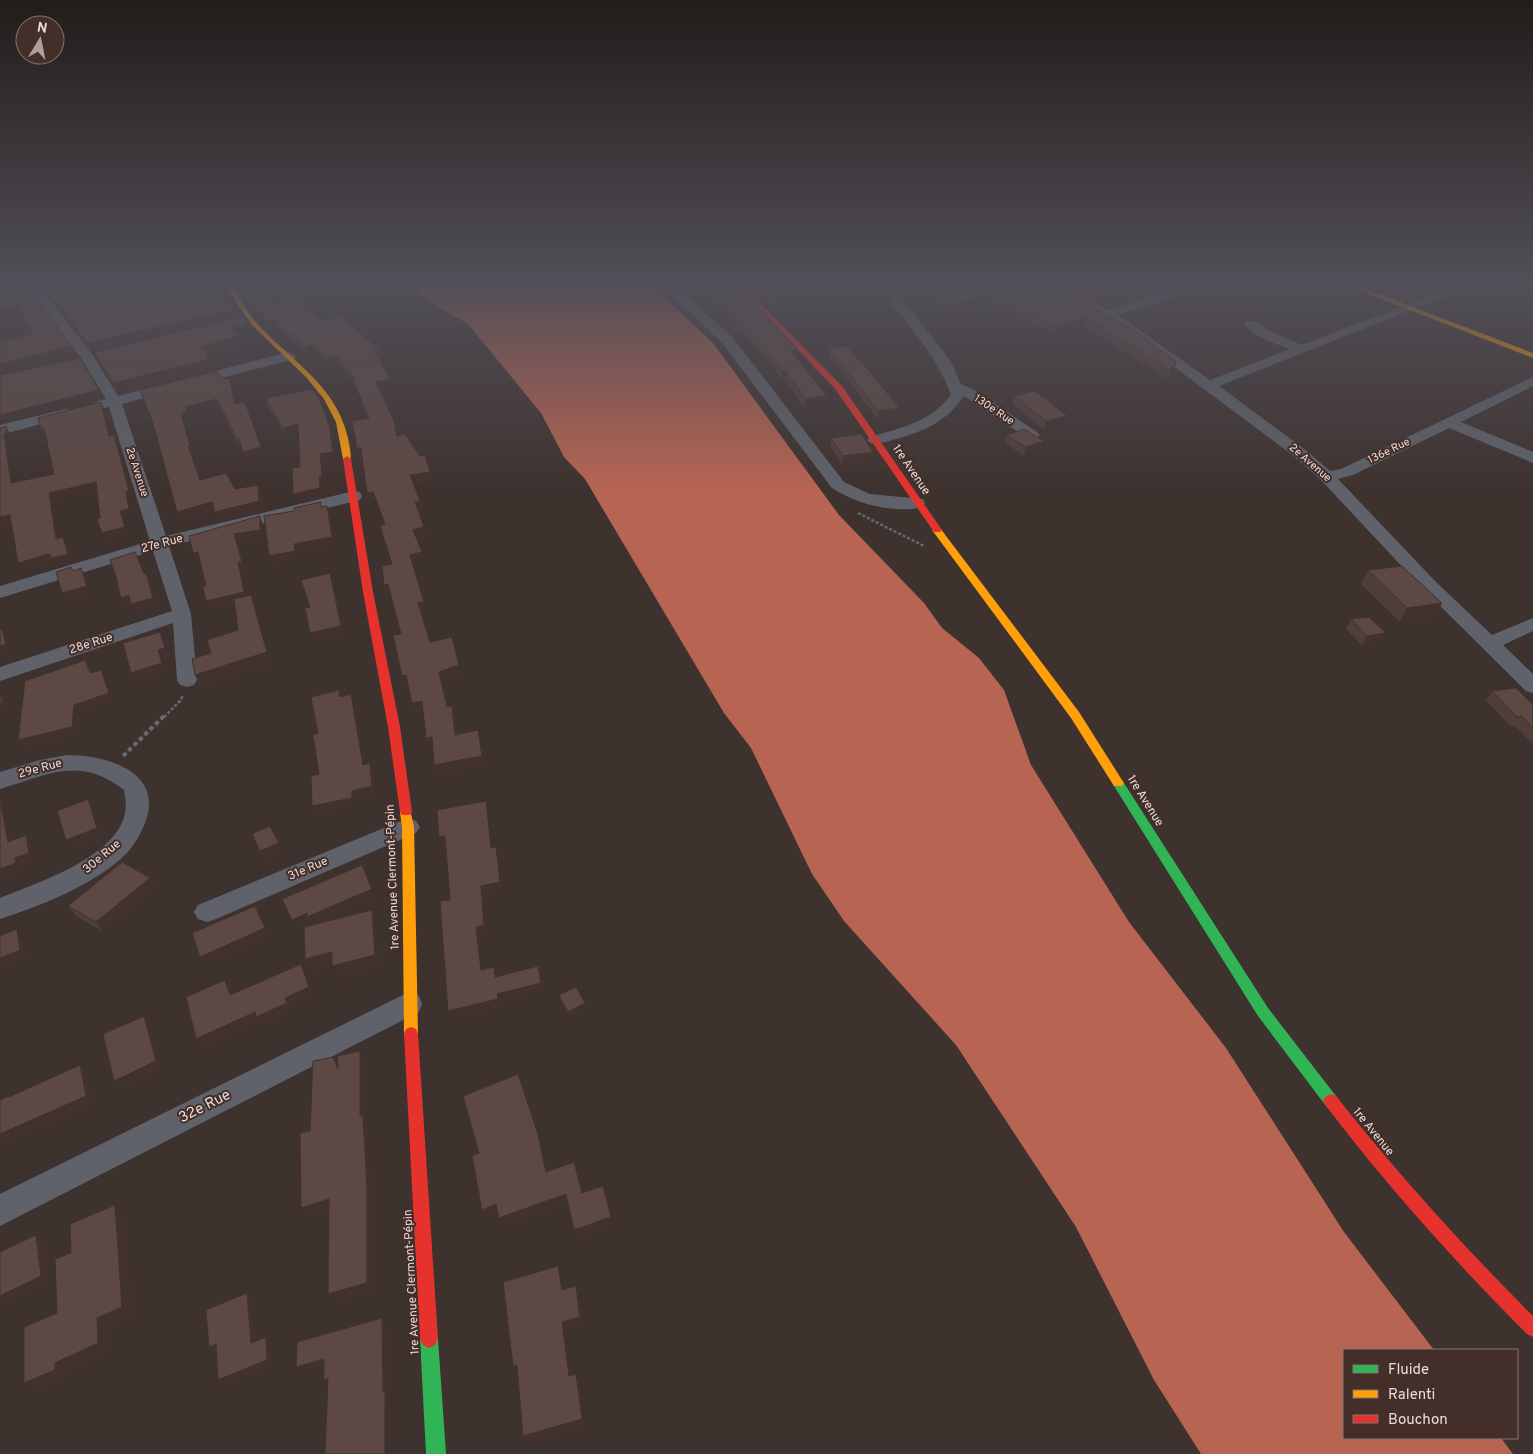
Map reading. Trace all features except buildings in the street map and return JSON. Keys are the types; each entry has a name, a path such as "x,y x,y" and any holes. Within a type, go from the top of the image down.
{"street":[{"name":"2e Avenue","path":"85,354 114,401 160,543 182,614 188,680"},
{"name":"1re Avenue Clermont-Pépin","path":"287,354 313,380 338,415 343,431 368,592 397,744 408,827 409,1004 436,1454"},
{"path":"738,354 838,485 847,492 866,498 891,503 916,503"},
{"name":"1re Avenue","path":"809,354 839,388 916,503 1075,715 1263,1012 1365,1146 1488,1283 1533,1328"},
{"path":"939,354 956,387"},
{"name":"2e Avenue","path":"1167,354 1295,450 1327,477 1429,585 1533,686"},
{"path":"1210,385 1293,354"},
{"path":"0,430 289,356"},
{"name":"136e Rue","path":"1327,477 1347,472 1533,381"},
{"name":"130e Rue","path":"874,440 920,427 937,418 951,406 958,395 956,387"},
{"name":"130e Rue","path":"956,387 969,393 1032,435"},
{"path":"1449,422 1533,458"},
{"name":"27e Rue","path":"0,592 160,543 354,496"},
{"name":"28e Rue","path":"0,674 182,614"},
{"path":"1489,644 1533,624"},
{"name":"29e Rue","path":"0,781 45,765 68,762 91,764 110,769 134,786"},
{"name":"30e Rue","path":"0,909 84,874 115,849 127,835 136,818 138,803 134,786"},
{"name":"31e Rue","path":"208,912 408,827"},
{"name":"32e Rue","path":"0,1210 409,1004"}],"path":[{"path":"852,508 925,546"},
{"path":"110,769 180,701 188,680"}],"shaded area":[{"path":"492,354 721,354 839,515 924,603 942,628 979,658 1004,690 1031,765 1129,922 1226,1048 1344,1232 1433,1349 1343,1349 1343,1439 1502,1439 1513,1454 1201,1454 1154,1380 1076,1227 956,1045 844,921 812,874 751,748 724,713 585,479 564,457 541,413"}],"traffic: fast":[{"path":"1118,783 1263,1012 1331,1101"},
{"path":"429,1339 436,1454"}],"traffic: slow":[{"path":"287,354 319,386 335,411 340,422 347,459"},
{"path":"1527,354 1533,356"},
{"path":"937,530 1075,715 1118,783"},
{"path":"406,812 408,827 411,1034"}],"traffic: jam":[{"path":"806,354 839,388 937,530"},
{"path":"347,459 368,592 394,727 406,812"},
{"path":"411,1034 429,1339"},
{"path":"1331,1101 1428,1218 1533,1328"}]}
